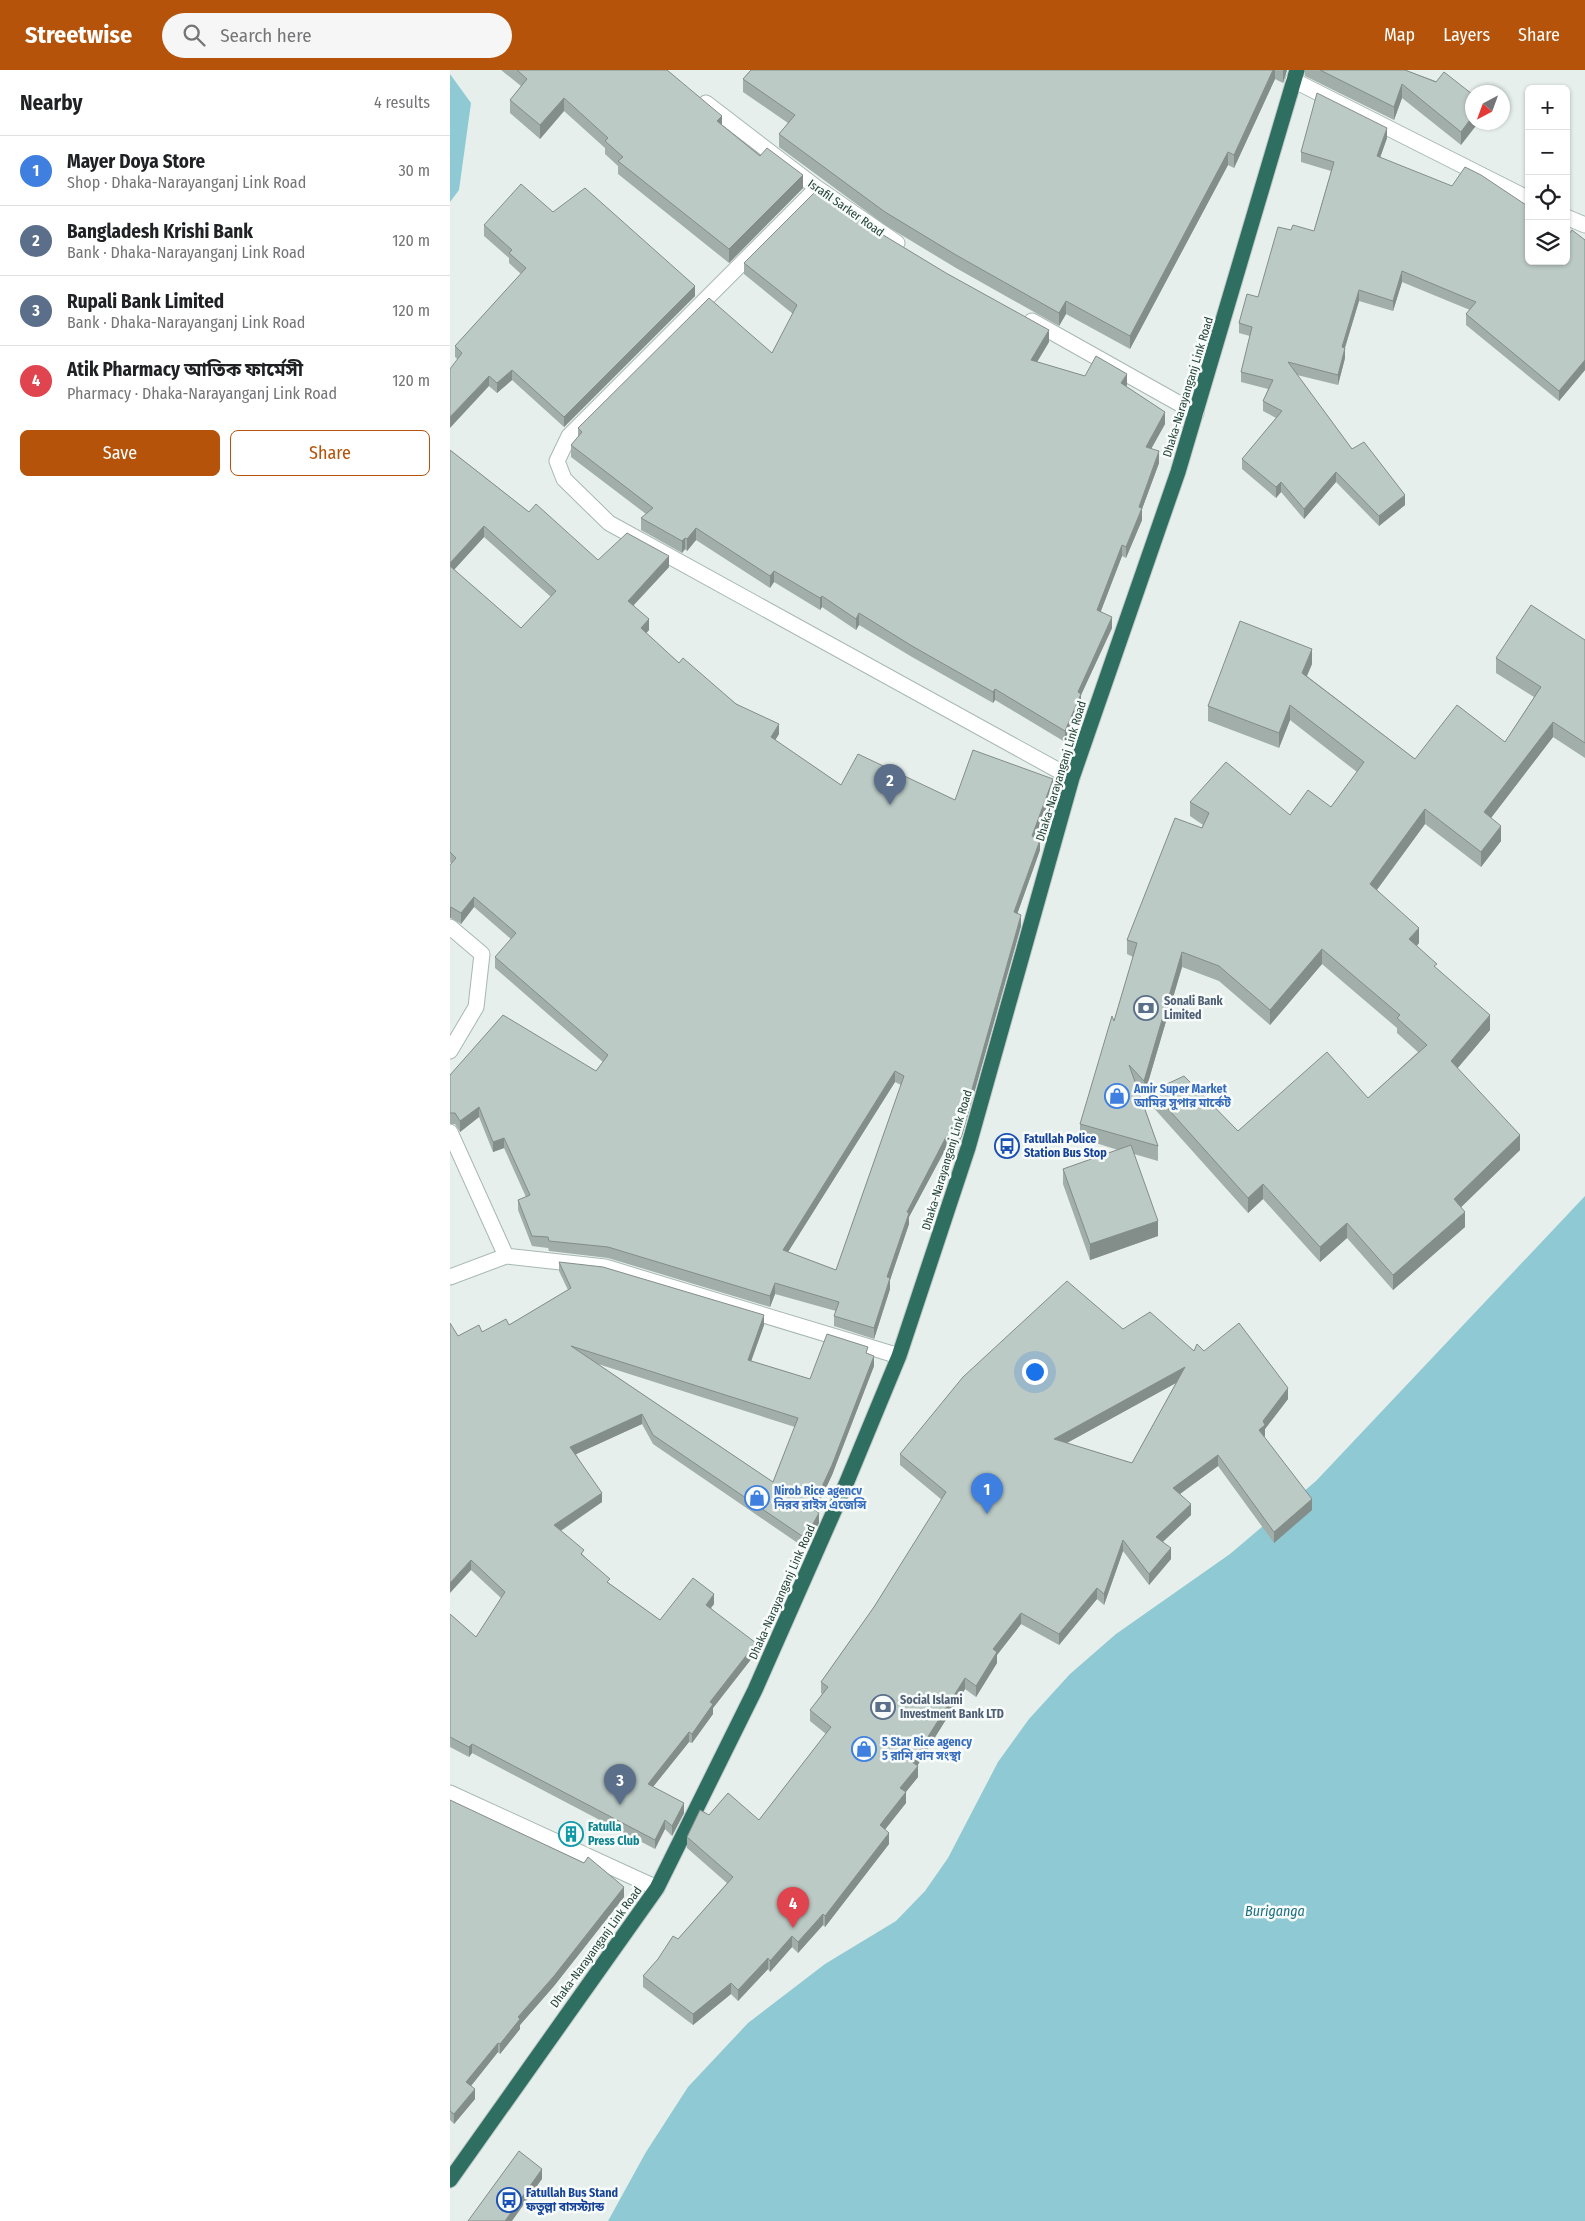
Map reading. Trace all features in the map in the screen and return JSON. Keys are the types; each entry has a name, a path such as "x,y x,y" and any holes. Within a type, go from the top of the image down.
{"highway":[{"name":"Dhaka-Narayanganj Link Road","path":"450,2180 656,1888 755,1690 843,1492 899,1356 968,1148 1072,778 1196,413 1295,75"}],"street":[{"path":"1295,75 1525,196"},
{"name":"Israfil Sarker Road","path":"694,93 817,188 880,233 912,252"},
{"path":"817,188 569,436 557,461 564,479 609,523 1072,778"},
{"path":"1570,219 1585,225"},
{"path":"1018,313 1196,413"},
{"path":"450,926 482,954 476,1007 450,1051"},
{"path":"450,1132 506,1256"},
{"path":"450,1277 506,1256 605,1267 899,1356"},
{"path":"450,1793 656,1888"}],"water":[{"path":"450,74 471,103 459,190 450,202"},
{"name":"Buriganga","path":"1585,1196 1585,2221 608,2221 646,2152 688,2087 748,2023 825,1964 896,1921 925,1891 948,1858 998,1762 1029,1719 1070,1674 1116,1634 1230,1554 1316,1481"}],"building":[{"path":"517,70 667,70 722,116 717,121 760,156 767,148 803,175 729,249 618,161 623,157 605,141 608,138 564,98 540,125 510,100 527,79"},
{"path":"751,70 1273,70 1234,155 1228,152 1130,336 1066,301 1059,313 956,255 885,212 779,134 795,115 743,79"},
{"path":"1320,70 1405,70 1436,82 1444,72 1465,88 1465,127 1461,132 1402,84 1394,107"},
{"path":"1317,93 1387,128 1377,156 1452,186 1465,167 1481,175 1525,204 1525,265 1570,265 1570,233 1572,230 1585,240 1585,360 1559,391 1466,314 1476,302 1402,271 1393,301 1359,290 1342,347 1345,348 1338,375 1288,362 1352,449 1364,442 1405,495 1379,516 1336,472 1304,509 1281,482 1276,487 1242,459 1282,411 1263,401 1273,380 1241,372 1252,327 1239,323 1247,294 1258,297 1278,227 1291,230 1293,225 1314,231 1334,162 1301,152"},
{"path":"521,184 553,212 585,188 695,286 564,417 512,370 497,383 489,376 450,417 450,369 462,353 455,346 526,268 509,253 512,250 484,225"},
{"path":"819,188 875,230 946,273 1049,330 1031,360 1085,376 1096,356 1127,374 1121,383 1165,412 1146,447 1159,451 1139,507 1142,508 1126,547 1122,545 1097,610 1112,617 1078,692 1081,694 1065,731 995,689 993,692 912,646 859,613 856,619 822,596 820,598 774,571 770,576 696,528 687,539 685,538 682,541 641,518 653,508 571,445 582,432 578,428 709,298 772,353 797,305 744,263"},
{"path":"450,450 529,512 536,504 598,560 627,533 669,556 628,601 649,619 641,628 679,663 683,658 736,704 779,724 771,737 841,785 858,754 955,800 973,750 1053,779 1032,836 1040,840 1014,912 1021,915 962,1125 954,1142 946,1137 907,1212 909,1213 887,1277 890,1278 874,1328 834,1316 839,1302 775,1283 770,1296 608,1247 549,1241 548,1237 532,1236 518,1200 530,1195 504,1138 493,1142 479,1107 460,1121 455,1113 450,1113 450,1075 503,1015 596,1071 608,1055 495,957 516,933 474,897 461,913 450,908 450,865 456,858 450,852 450,566 521,628 556,591 484,526 450,563","holes":["895,1071 904,1076 836,1270 783,1250"]},
{"path":"1531,605 1585,640 1585,743 1553,722 1484,812 1501,826 1481,852 1425,809 1370,884 1419,928 1409,939 1437,964 1434,966 1490,1015 1451,1061 1520,1135 1454,1199 1465,1212 1393,1275 1347,1223 1320,1247 1263,1184 1248,1198 1152,1091 1184,1076 1238,1131 1327,1052 1368,1098 1427,1045 1397,1018 1400,1015 1322,949 1270,1010 1219,966 1182,952 1144,1081 1129,1065 1158,1146 1080,1124 1112,1016 1114,1021 1137,943 1127,940 1175,818 1202,828 1209,813 1190,802 1226,762 1290,815 1308,790 1331,807 1364,762 1290,705 1279,733 1208,706 1240,621 1312,649 1302,673 1415,759 1457,705 1505,742 1541,687 1496,658"},
{"path":"1131,1145 1158,1221 1090,1244 1063,1169"},
{"path":"559,1262 603,1267 764,1315 748,1360 810,1379 827,1334 868,1347 866,1353 874,1356 832,1465 812,1508 819,1513 805,1538 653,1435 642,1414 570,1447 602,1493 554,1525 584,1550 581,1554 610,1579 607,1582 660,1620 693,1578 714,1594 706,1605 756,1643 710,1702 713,1704 692,1734 689,1732 648,1784 684,1803 672,1826 665,1820 655,1840 472,1744 469,1747 450,1737 450,1614 476,1637 505,1592 471,1560 450,1583 450,1323 458,1336 479,1325 482,1332 506,1319 509,1325 571,1288","holes":["571,1346 798,1418 773,1482"]},
{"path":"1067,1281 1123,1329 1150,1312 1194,1351 1197,1344 1204,1351 1239,1323 1288,1388 1263,1421 1265,1425 1259,1430 1312,1499 1274,1532 1218,1455 1173,1488 1191,1504 1156,1537 1171,1548 1149,1574 1123,1540 1104,1594 1097,1588 1059,1634 1021,1613 993,1649 997,1652 976,1686 965,1678 912,1762 918,1766 900,1788 906,1792 880,1825 889,1833 825,1916 823,1914 798,1942 792,1936 770,1961 768,1958 738,1990 731,1983 693,2014 643,1976 658,1959 673,1936 678,1939 733,1877 687,1837 700,1810 709,1815 728,1793 759,1820 831,1727 810,1710 828,1687 821,1682 874,1607 946,1492 900,1454 963,1377","holes":["1185,1367 1132,1463 1054,1439"]},
{"path":"450,1800 584,1863 588,1857 624,1887 554,1976 518,2017 520,2019 500,2044 498,2043 466,2082 475,2089 454,2114 450,2111"},
{"name":"Fatullah Bus Stand ফতুল্লা বাসস্ট্যান্ড","path":"519,2151 542,2169 505,2221 468,2221"}],"place":[{"name":"Bangladesh Krishi Bank","path":"890,805"},
{"name":"Sonali Bank Limited","path":"1146,1008"},
{"name":"Amir Super Market আমির সুপার মার্কেট","path":"1117,1096"},
{"name":"Fatullah Police Station Bus Stop","path":"1007,1146"},
{"name":"Nirob Rice agency নিরব রাইস এজেন্সি","path":"757,1498"},
{"name":"Mayer Doya Store","path":"987,1514"},
{"name":"Social Islami Investment Bank LTD","path":"883,1707"},
{"name":"5 Star Rice agency 5 রাশি ধান সংস্থা","path":"864,1749"},
{"name":"Rupali Bank Limited","path":"620,1805"},
{"name":"Fatulla Press Club","path":"571,1834"},
{"name":"Atik Pharmacy আতিক ফার্মেসী","path":"793,1928"},
{"name":"Fatullah Bus Stand ফতুল্লা বাসস্ট্যান্ড","path":"509,2200"}]}
